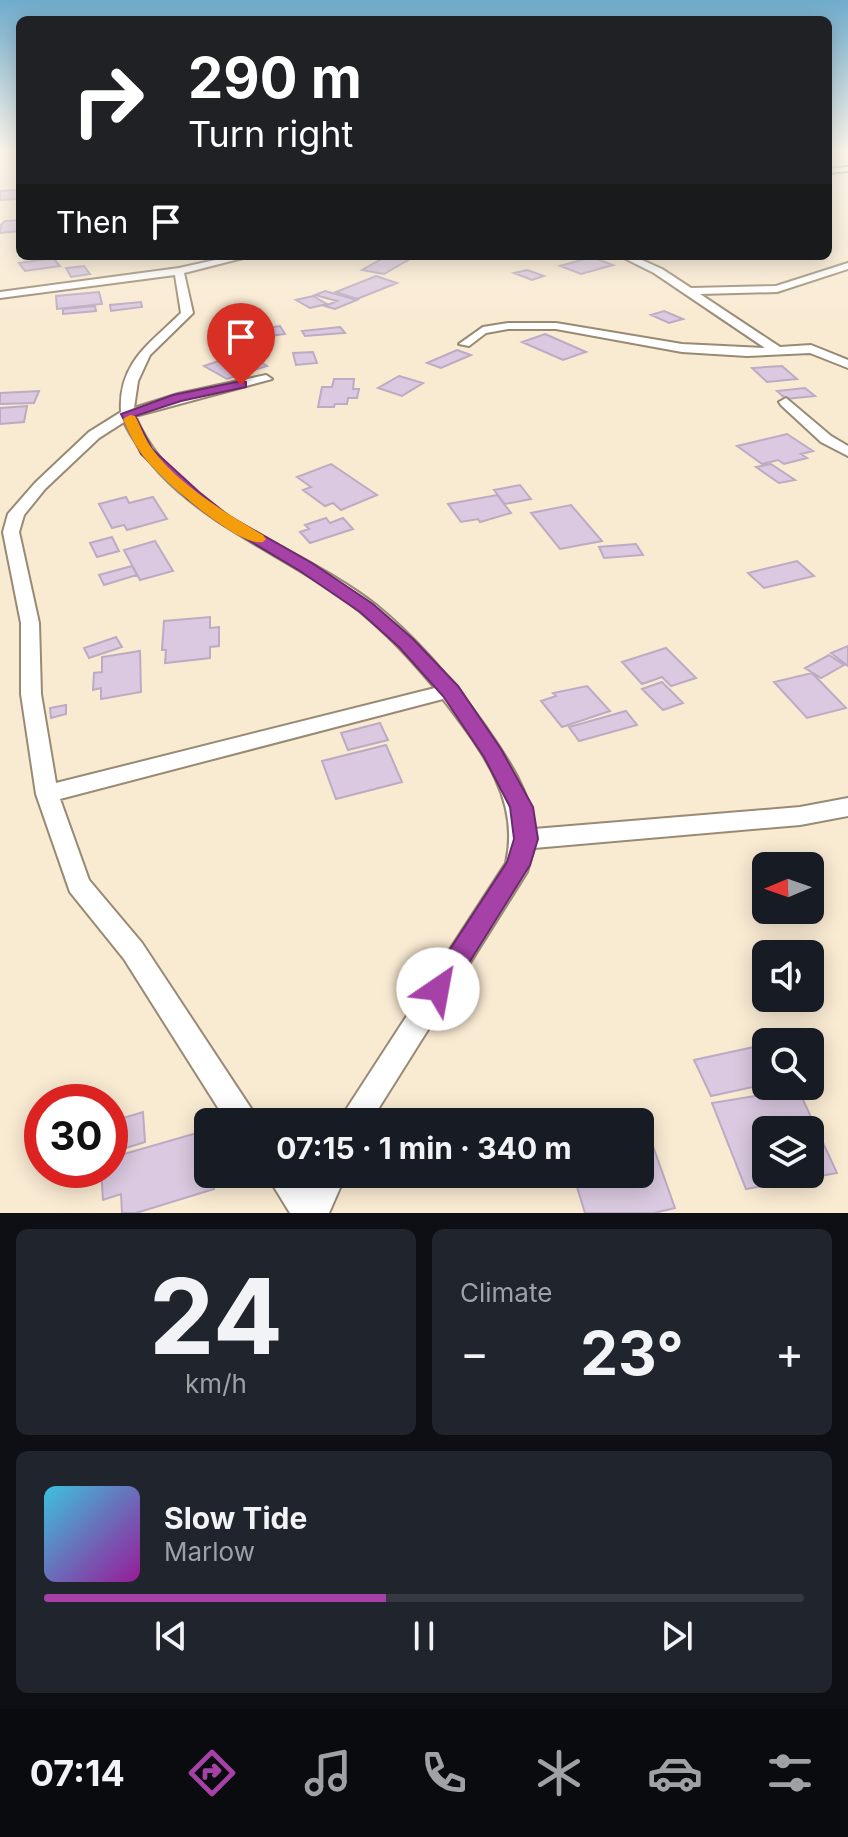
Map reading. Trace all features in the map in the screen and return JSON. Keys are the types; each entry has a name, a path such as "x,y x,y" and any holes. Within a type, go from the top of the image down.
{"street":[{"path":"0,295 179,271 228,260"},
{"path":"634,260 658,271 777,350"},
{"path":"688,291 777,289 848,266"},
{"path":"179,271 187,313 142,358 127,402 127,414 146,451 167,473 224,519 306,567 367,608 406,643 450,691 493,754 521,807 526,839 518,865 362,1108"},
{"path":"465,344 483,330 556,326 682,348 725,351 811,349 848,364"},
{"path":"236,1108 133,951 79,885 47,794 31,694 30,623 6,533 16,514 40,486 94,435 127,414 178,398 266,379"},
{"path":"786,402 826,439 848,452"},
{"path":"47,794 450,691"},
{"path":"526,839 800,816 848,807"},
{"path":"292,1188 311,1213 323,1188"}],"building":[{"path":"16,220 16,231 0,233 5,221"},
{"path":"55,260 60,266 25,271 19,263"},
{"path":"380,260 408,260 384,274 362,270"},
{"path":"581,260 600,260 613,265 581,274 560,266"},
{"path":"84,266 90,274 71,277 66,268"},
{"path":"527,270 544,276 532,280 514,273"},
{"path":"376,276 397,283 357,299 336,292"},
{"path":"325,291 357,300 335,309 325,306 337,301 315,295"},
{"path":"99,292 102,304 57,309 56,296"},
{"path":"313,296 327,304 310,308 296,300"},
{"path":"141,302 142,307 111,311 110,305"},
{"path":"95,306 96,311 63,314 63,309"},
{"path":"664,311 683,319 669,323 651,315"},
{"path":"280,326 285,334 242,340 238,332"},
{"path":"340,327 345,333 305,336 302,331"},
{"path":"545,334 586,352 563,360 522,342"},
{"path":"457,350 471,355 441,368 427,363"},
{"path":"313,352 317,363 296,365 293,353"},
{"path":"248,355 267,366 254,370 235,359"},
{"path":"224,359 247,372 227,379 204,366"},
{"path":"782,366 797,379 767,382 752,368"},
{"path":"399,376 423,383 402,396 378,388"},
{"path":"334,379 354,379 353,389 359,389 357,398 348,398 347,404 335,404 334,407 318,407 322,387 332,387"},
{"path":"805,388 815,396 786,399 777,391"},
{"path":"39,391 34,403 0,404 0,393"},
{"path":"27,406 24,422 0,424 0,408"},
{"path":"787,434 813,451 801,454 807,458 784,464 778,460 762,464 737,446"},
{"path":"331,464 377,495 341,510 333,503 325,506 303,490 311,487 297,477"},
{"path":"771,464 795,480 779,483 756,467"},
{"path":"520,485 531,499 505,504 494,490"},
{"path":"497,495 511,513 480,522 478,519 461,522 448,504"},
{"path":"126,497 129,503 153,497 167,519 127,530 124,525 112,528 99,504"},
{"path":"571,505 602,541 560,549 531,513"},
{"path":"326,518 330,523 343,518 353,529 310,543 300,532 309,529 305,525"},
{"path":"112,537 119,551 97,557 90,543"},
{"path":"155,541 173,571 140,580 124,550"},
{"path":"636,544 643,555 604,558 599,547"},
{"path":"797,561 814,576 764,588 748,573"},
{"path":"132,566 137,575 104,585 99,575"},
{"path":"210,617 210,628 219,627 219,646 210,647 210,658 165,663 166,650 162,650 164,621"},
{"path":"116,637 122,647 89,658 84,648"},
{"path":"848,646 848,666 831,653"},
{"path":"666,648 696,678 671,686 662,677 642,684 622,662"},
{"path":"140,651 141,692 101,699 101,688 93,690 94,673 102,672 102,657"},
{"path":"829,655 844,665 821,678 805,668"},
{"path":"812,673 846,708 807,718 774,682"},
{"path":"662,682 683,703 663,710 642,689"},
{"path":"587,686 610,711 562,727 541,701 556,696 553,693"},
{"path":"66,705 66,714 51,718 50,708"},
{"path":"626,711 637,725 579,741 569,727"},
{"path":"380,723 388,740 348,750 341,733"},
{"path":"386,745 402,782 336,799 322,761"},
{"path":"752,1047 752,1087 711,1096 694,1060"},
{"path":"752,1096 752,1100 803,1100 811,1116 752,1116 752,1188 746,1189 712,1103"},
{"path":"143,1112 145,1142 128,1147 128,1117"},
{"path":"194,1134 194,1188 214,1189 136,1213 122,1213 121,1194 103,1200 102,1188 128,1188 128,1153"},
{"path":"824,1145 837,1173 824,1175"},
{"path":"654,1149 675,1208 654,1213 585,1213 577,1188 654,1188"}],"slow traffic":[{"path":"130,419 146,451 167,473 224,519 258,539"}],"route":[{"path":"241,385 178,398 127,414 146,451 167,473 224,519 306,567 367,608 406,643 450,691 493,754 521,807 526,839 518,865 438,989"}]}
